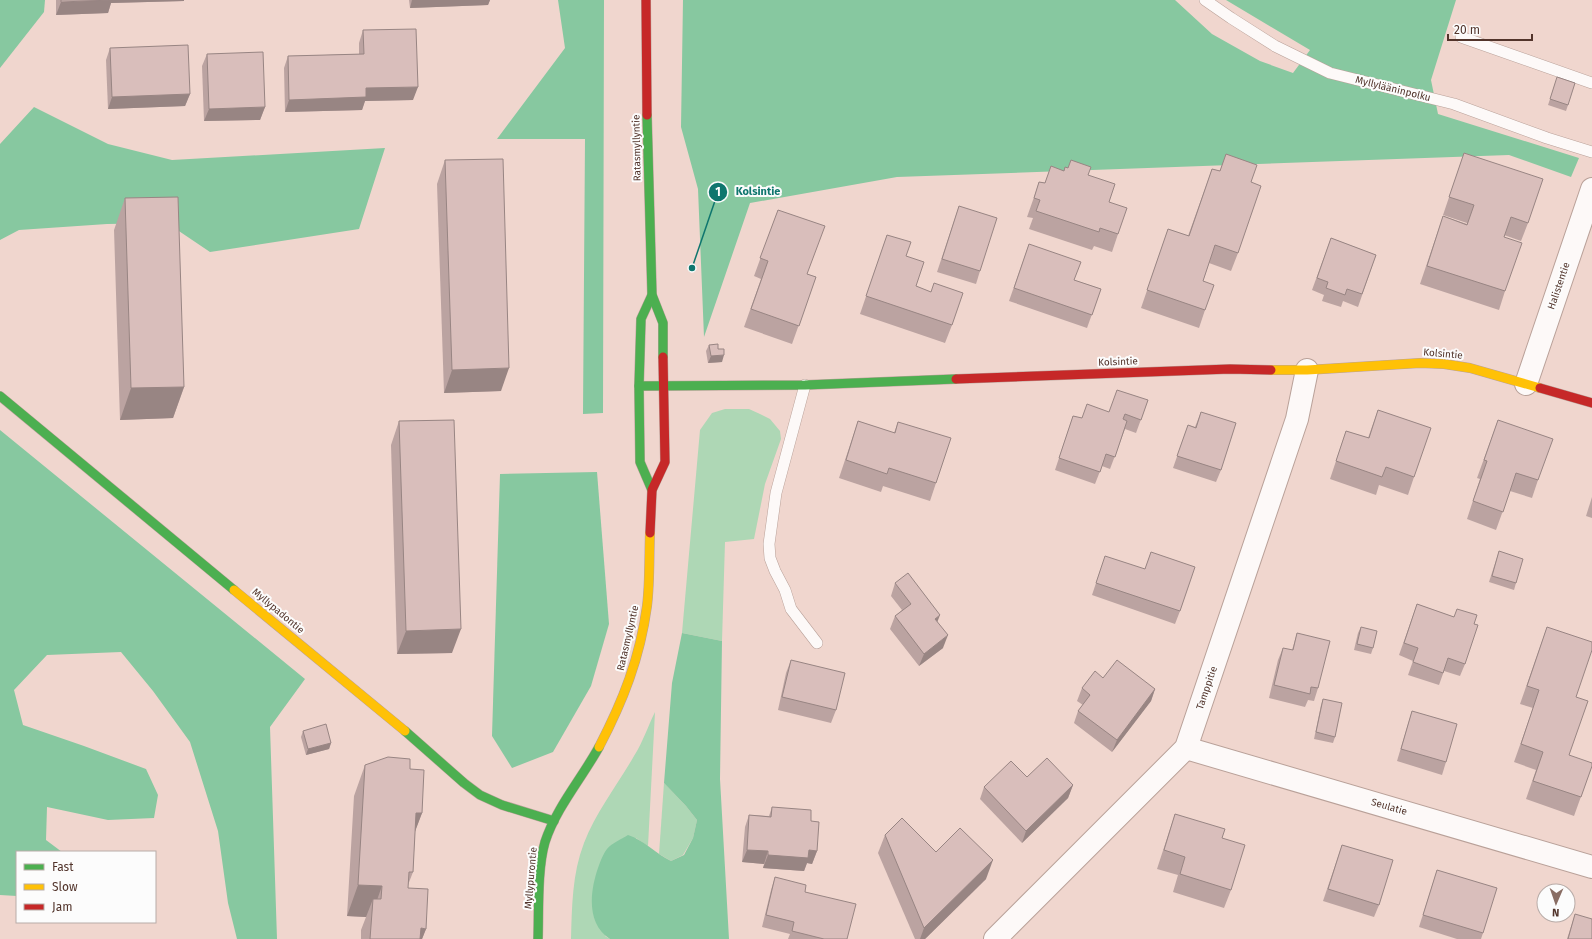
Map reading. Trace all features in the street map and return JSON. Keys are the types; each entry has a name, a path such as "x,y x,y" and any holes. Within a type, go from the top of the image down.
{"street":[{"name":"Ratasmyllyntie","path":"554,821 594,755 615,716 636,662 647,605 652,490 665,462 664,323 652,295 646,64 646,0"},
{"name":"Halistentie","path":"1526,384 1592,189"},
{"name":"Ratasmyllyntie","path":"652,295 641,319 639,386 640,462 652,490"},
{"name":"Kolsintie","path":"639,386 805,385 1230,369 1307,370 1420,363 1444,364 1470,368 1592,403"},
{"name":"Tamppitie","path":"995,939 1186,748 1297,419 1307,370"},
{"name":"Myllypadontie","path":"0,396 421,744 464,783 480,795 502,805 554,821"},
{"name":"Seulatie","path":"1186,748 1592,867"},
{"name":"Myllypurontie","path":"538,939 540,875 545,843 554,821"}],"lane":[{"name":"Myllylääninpolku","path":"1205,0 1275,46 1330,73 1454,104 1547,138 1592,152"},
{"path":"1461,37 1592,83"},
{"path":"805,385 776,493 769,544 770,558 785,590 791,609 817,643"}],"green space":[{"path":"0,0 45,0 44,12 0,68"},
{"path":"558,0 604,0 603,413 583,414 585,139 497,139 565,48"},
{"path":"683,0 1175,0 1212,34 1260,61 1293,73 1310,50 1226,0 1456,0 1431,80 1438,114 1579,158 1571,177 1509,155 897,177 750,203 704,337 698,189 681,127"},
{"path":"34,107 108,144 172,160 385,148 359,229 210,252 167,223 107,224 19,230 0,240 0,144"},
{"path":"725,409 749,409 770,419 780,431 781,439 765,484 754,539 725,542 722,641 682,633 700,430 712,413"},
{"path":"0,430 305,679 270,727 277,939 237,939 228,903 218,831 190,742 153,691 121,652 47,655 14,690 23,725 146,769 158,795 154,818 108,820 47,807 46,840 61,851 16,851 16,896 0,895"},
{"path":"597,472 609,624 591,686 553,752 512,768 492,736 500,474"},
{"path":"682,633 722,641 720,779 729,939 610,939 602,933 597,925 592,906 595,877 607,849 628,835 639,840 671,861 684,855 693,838 697,820 664,783 672,683"},
{"path":"655,712 648,846 636,838 605,936 610,939 571,939 572,903 575,879 584,843 601,809 628,767 643,740"},
{"path":"664,783 697,820 693,838 683,855 671,861 659,854"}],"building":[{"path":"61,0 112,0 61,2"},
{"path":"416,29 418,87 366,88 366,97 289,100 288,56 364,54 363,30"},
{"path":"188,45 190,94 112,97 110,48"},
{"path":"263,52 265,107 209,109 207,54"},
{"path":"1557,77 1575,83 1568,105 1550,99"},
{"path":"1464,153 1543,179 1528,223 1511,217 1504,237 1522,243 1505,291 1427,266 1443,216 1467,225 1474,205 1449,197"},
{"path":"1226,154 1257,165 1251,182 1261,186 1238,253 1215,245 1203,281 1214,285 1205,310 1147,290 1168,229 1189,236 1212,169 1220,171"},
{"path":"503,159 509,368 452,370 445,160"},
{"path":"1071,160 1091,167 1088,175 1115,184 1109,202 1127,208 1118,234 1100,228 1099,232 1036,211 1040,200 1034,198 1039,182 1045,183 1051,166 1064,171 1065,167 1068,168"},
{"path":"178,197 184,387 131,388 125,198"},
{"path":"959,206 997,218 980,271 942,259"},
{"path":"778,210 825,226 807,274 816,277 799,326 751,309 768,261 760,258"},
{"path":"887,235 911,242 906,256 924,262 916,286 931,292 934,283 963,293 952,325 866,296"},
{"path":"1331,238 1376,255 1362,294 1347,289 1345,295 1326,288 1328,282 1317,278"},
{"path":"1029,244 1081,262 1074,280 1101,289 1092,315 1014,288"},
{"path":"718,344 718,349 724,349 724,355 711,356 709,345"},
{"path":"1117,390 1148,400 1141,420 1125,414 1123,419 1127,421 1115,457 1106,454 1100,472 1059,458 1073,416 1082,418 1087,404 1109,412"},
{"path":"1378,410 1431,428 1414,477 1386,467 1382,477 1336,461 1346,431 1369,438"},
{"path":"1201,412 1236,423 1221,470 1177,456 1188,425 1196,428"},
{"path":"454,420 461,629 406,631 399,421"},
{"path":"1498,420 1553,439 1538,480 1516,473 1503,512 1473,501 1487,461 1484,460"},
{"path":"858,421 895,433 898,422 951,438 936,483 889,468 887,474 846,460"},
{"path":"1499,551 1523,559 1516,583 1492,576"},
{"path":"1151,552 1195,567 1180,611 1096,583 1105,556 1145,569"},
{"path":"908,573 940,615 935,619 948,635 924,654 895,616 911,604 895,583"},
{"path":"1417,604 1454,617 1457,609 1477,615 1474,624 1478,625 1465,664 1448,658 1443,673 1413,662 1418,648 1404,643"},
{"path":"1361,627 1377,631 1373,648 1357,644"},
{"path":"1547,627 1592,642 1592,650 1576,697 1588,701 1569,755 1592,763 1581,797 1533,781 1543,752 1521,744 1539,690 1527,686"},
{"path":"1297,633 1330,641 1318,688 1311,687 1310,694 1274,685 1283,648 1293,650"},
{"path":"791,660 845,673 836,710 782,697"},
{"path":"1117,660 1155,689 1117,740 1078,711 1090,695 1082,688 1095,671 1103,678"},
{"path":"1323,699 1342,703 1335,737 1316,732"},
{"path":"1412,711 1457,724 1446,762 1401,749"},
{"path":"326,724 331,743 308,749 303,731"},
{"path":"388,757 410,759 410,769 424,770 422,813 416,813 413,872 409,872 408,888 428,889 426,929 421,928 420,939 370,939 373,899 381,899 382,886 358,885 365,765"},
{"path":"1047,758 1073,785 1026,831 984,787 1011,761 1027,777"},
{"path":"772,807 811,810 811,821 819,822 817,851 809,850 808,858 768,855 768,851 747,850 749,815 771,817"},
{"path":"1175,814 1225,829 1222,838 1245,845 1231,890 1180,874 1185,857 1164,850"},
{"path":"902,818 936,852 960,828 993,860 924,928 885,835"},
{"path":"1342,845 1393,860 1379,905 1328,889"},
{"path":"1437,870 1497,888 1483,933 1423,915"},
{"path":"775,877 806,885 805,892 856,904 847,939 824,939 792,931 794,922 766,915"},
{"path":"1576,914 1592,919 1592,939 1568,939 1572,923 1576,923"}],"traffic: fast":[{"path":"647,115 652,295 663,323 663,357"},
{"path":"652,295 641,319 639,386 640,462 652,490"},
{"path":"639,386 805,385 956,379"},
{"path":"0,396 234,590"},
{"path":"405,731 464,783 480,795 502,805 554,821"},
{"path":"538,939 540,877 542,853 545,842 562,805 599,747"}],"traffic: slow":[{"path":"1271,370 1307,370 1420,363 1444,364 1470,368 1540,388"},
{"path":"599,747 623,696 640,644 648,597 650,533"},
{"path":"234,590 405,731"}],"traffic: jam":[{"path":"646,0 647,115"},
{"path":"650,533 652,490 665,462 663,357"},
{"path":"956,379 1230,369 1271,370"},
{"path":"1540,388 1592,403"}],"place":[{"name":"Kolsintie","path":"692,268"}]}
